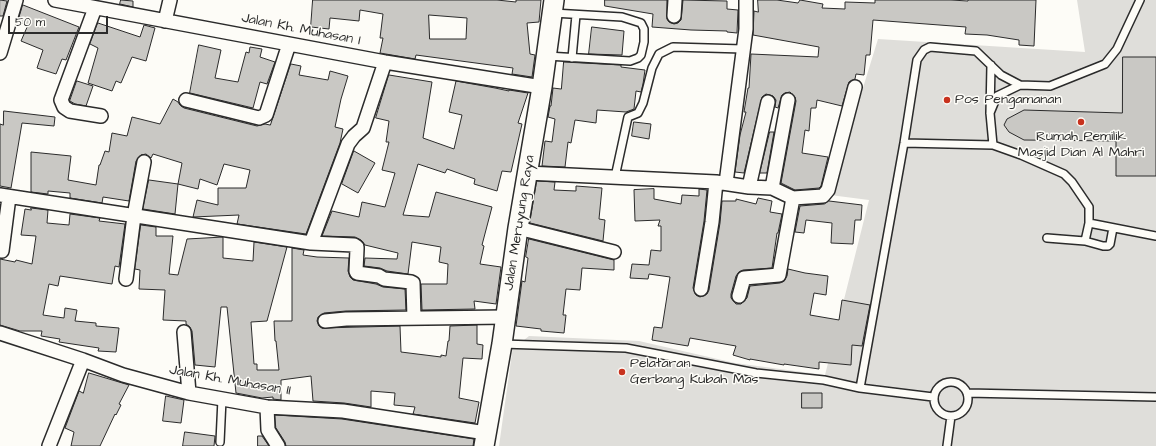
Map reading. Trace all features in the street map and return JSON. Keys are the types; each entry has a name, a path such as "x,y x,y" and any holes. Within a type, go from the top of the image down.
{"main road":[{"name":"Jalan Meruyung Raya","path":"485,440 502,344 518,228 554,7"}],"street":[{"path":"0,53 16,0"},
{"name":"Jalan Kh. Muhasan I","path":"55,0 385,62 542,87"},
{"path":"165,21 170,0"},
{"path":"674,16 675,0"},
{"path":"701,289 712,222 721,182 743,49 746,29 746,0"},
{"path":"95,8 61,100 64,108 70,111 101,116"},
{"path":"186,100 259,118 266,115 289,44"},
{"path":"311,243 348,144 363,128 385,62"},
{"path":"527,173 721,182 749,187 772,188 793,198 823,196 828,190 855,87"},
{"path":"772,188 788,100"},
{"path":"749,187 768,102"},
{"path":"126,278 134,216 144,162"},
{"path":"2,251 5,196 311,243 354,245 357,249 357,273 378,276 384,279 411,282 414,287 414,318"},
{"path":"739,296 744,278 779,275 793,198"},
{"path":"518,228 614,252"},
{"path":"325,321 506,317"},
{"path":"184,332 189,393"},
{"name":"Jalan Kh. Muhasan II","path":"0,333 83,360 123,375 189,393 268,407 343,411 485,440"},
{"path":"49,446 83,360"},
{"path":"268,407 268,430 278,446"}],"lane":[{"path":"860,388 904,143 917,60 924,50 930,47 976,51 1001,75 1020,85 1050,86 1105,64 1117,49 1140,0"},
{"path":"546,56 630,61 638,58 641,54 644,42 644,29 640,22 622,17 576,15 554,7"},
{"path":"572,58 576,15"},
{"path":"615,177 628,117 638,113 652,68 659,54 673,48 743,49"},
{"path":"991,65 990,113 993,145"},
{"path":"990,113 997,96 1020,85"},
{"path":"904,143 993,145 1021,155 1064,174 1072,182 1089,207 1089,223 1085,241"},
{"path":"1089,223 1156,236"},
{"path":"1047,238 1085,241 1108,246 1110,244 1113,228"},
{"path":"502,344 626,348 756,373 824,380 860,388 934,397"},
{"path":"953,382 961,386 967,394 968,402 965,409 959,414 951,416 940,413 935,406 934,397 940,386 953,382"},
{"path":"967,394 1156,397"},
{"path":"220,442 222,399"},
{"path":"947,446 951,416"}],"shaded area":[{"path":"1077,0 1156,0 1156,446 499,446 513,346 519,344 529,336 639,341 735,363 825,375 869,200 830,195 878,39 1085,52"}],"building":[{"path":"0,0 7,1 3,16 0,16"},
{"path":"121,0 133,1 133,7 120,4"},
{"path":"313,0 497,0 516,2 516,0 541,0 539,22 527,23 530,54 535,55 532,77 512,74 513,68 416,55 415,59 380,53 383,38 380,38 383,14 360,10 359,21 330,18 329,29 311,27","holes":["429,15 467,18 466,39 430,39"]},
{"path":"605,0 667,0 667,19 669,22 674,24 681,20 683,0 727,1 727,9 738,10 737,33 727,31 652,27 653,14 605,6"},
{"path":"758,0 777,0 798,3 800,0 823,4 822,8 845,9 845,2 875,3 875,0 1036,0 1034,46 1019,45 1019,40 987,35 965,34 966,27 873,20 870,55 866,55 864,75 856,74 855,79 849,82 842,106 817,100 816,108 811,108 809,131 805,130 802,153 828,157 821,186 819,188 795,190 781,183 796,101 795,97 790,92 782,95 778,108 775,107 776,100 773,96 766,94 762,97 744,173 735,172 740,135 746,112 744,112 749,88 751,54 818,57 819,47 753,35 754,11 758,12"},
{"path":"23,5 79,27 66,60 62,59 56,74 37,68 43,50 21,41 28,25 18,22"},
{"path":"98,23 140,37 144,25 155,28 146,61 132,57 121,83 116,81 112,91 88,83 98,48 90,44"},
{"path":"592,27 624,31 622,55 589,54"},
{"path":"199,45 221,50 215,78 238,82 246,52 249,53 250,47 262,49 260,57 275,62 267,84 260,82 253,108 190,93"},
{"name":"Rumah Pemilik Masjid Dian Al Mahri","path":"1123,57 1156,57 1156,176 1116,176 1116,141 1024,140 1009,132 1004,125 1007,119 1024,110 1122,113"},
{"path":"564,62 621,65 621,67 645,70 643,84 641,92 636,91 634,109 626,112 597,110 596,123 575,120 571,143 568,142 565,167 542,166 545,141 552,142 555,119 548,117 553,88 561,89"},
{"path":"291,64 301,66 299,75 328,80 330,71 348,76 335,127 343,129 340,143 306,234 237,224 239,215 193,217 197,200 218,205 218,188 246,188 250,170 224,164 217,185 200,179 198,189 178,184 182,163 153,154 151,158 146,154 141,155 136,161 129,201 103,197 102,203 70,198 70,193 48,191 48,194 31,192 31,152 71,156 68,180 96,185 99,165 105,151 109,152 112,133 127,136 132,117 160,124 173,99 184,108 257,126 265,124 270,125"},
{"path":"389,75 432,82 423,138 454,149 462,115 449,112 456,81 528,93 518,123 522,124 511,172 502,171 497,191 474,184 475,179 447,169 445,173 418,164 403,215 429,217 436,192 492,207 482,245 484,246 480,264 501,267 496,304 474,301 475,309 422,310 421,284 447,284 448,264 439,262 441,247 412,242 408,274 364,266 365,258 397,259 398,253 365,245 361,240 355,237 322,236 332,211 359,217 362,202 385,207 395,173 382,170 389,142 386,142 389,121 376,118"},
{"path":"77,81 93,86 86,106 75,104 70,101"},
{"path":"4,111 55,117 54,126 22,123 11,188 0,186 0,124 3,125"},
{"path":"634,122 651,124 649,139 632,136"},
{"path":"770,132 774,132 767,173 760,173"},
{"path":"354,151 375,163 358,193 342,184"},
{"path":"149,180 178,184 175,214 143,209"},
{"path":"537,181 555,182 554,190 576,191 576,186 602,188 599,219 605,220 603,241 530,223"},
{"path":"654,189 654,199 681,204 682,195 699,196 699,189 707,190 704,221 693,288 696,295 700,297 707,294 709,290 720,223 722,201 736,201 736,199 756,204 758,198 772,201 770,212 782,214 777,233 772,268 743,270 739,272 736,276 731,298 736,304 741,304 747,298 750,286 780,283 784,281 787,276 788,269 828,276 826,295 814,293 810,315 839,320 842,300 870,305 862,346 852,345 851,365 819,362 819,369 784,365 750,360 733,355 736,346 690,338 688,346 652,340 654,327 662,328 670,277 649,274 648,279 630,278 632,264 649,265 651,250 661,251 661,226 658,226 660,220 635,221 634,190"},
{"path":"829,201 862,205 861,220 855,220 853,244 831,243 832,223 806,220 804,233 795,232 800,206 824,204"},
{"path":"31,208 48,210 47,223 69,225 70,214 100,218 99,221 125,224 119,267 115,266 112,284 60,276 58,286 49,284 43,315 64,318 65,308 77,310 75,321 96,323 96,326 119,328 116,352 98,351 99,348 59,342 60,339 41,336 42,331 20,331 0,325 0,259 15,262 16,260 32,264 36,236 21,235 25,209 31,210"},
{"path":"141,225 156,227 156,236 173,236 169,274 178,275 187,239 223,237 223,258 253,261 254,242 287,247 267,321 251,322 254,364 257,364 257,370 279,370 274,321 292,321 292,248 304,250 303,255 349,258 348,271 353,280 376,284 383,287 405,289 406,310 324,313 318,317 317,321 319,326 322,328 400,326 401,352 441,357 441,355 446,356 450,326 477,325 477,344 483,345 482,359 463,358 459,398 479,402 475,423 413,414 415,407 394,405 395,393 371,391 371,407 344,403 313,401 311,376 281,380 281,400 273,399 273,397 262,398 236,393 227,307 221,307 215,367 195,365 192,331 186,324 186,321 163,320 165,290 139,289 140,270 135,269"},
{"path":"529,239 614,260 614,270 582,268 580,290 566,289 563,315 566,315 564,333 541,331 541,329 516,326 522,281 525,282 528,258 526,257"},
{"path":"89,373 129,385 119,404 121,405 116,415 115,414 100,446 71,446 74,432 65,428 79,391 83,393"},
{"path":"802,393 822,393 822,408 802,408"},
{"path":"166,396 184,400 181,423 163,421"},
{"path":"275,415 342,419 474,439 473,446 286,446 276,428"},
{"path":"185,432 215,436 214,446 183,446"},
{"path":"258,436 262,436 269,446 258,446"}],"place":[{"name":"Pos Pengamanan","path":"947,100"},
{"name":"Rumah Pemilik Masjid Dian Al Mahri","path":"1081,122"},
{"name":"Pelataran Gerbang Kubah Mas","path":"622,372"}]}
